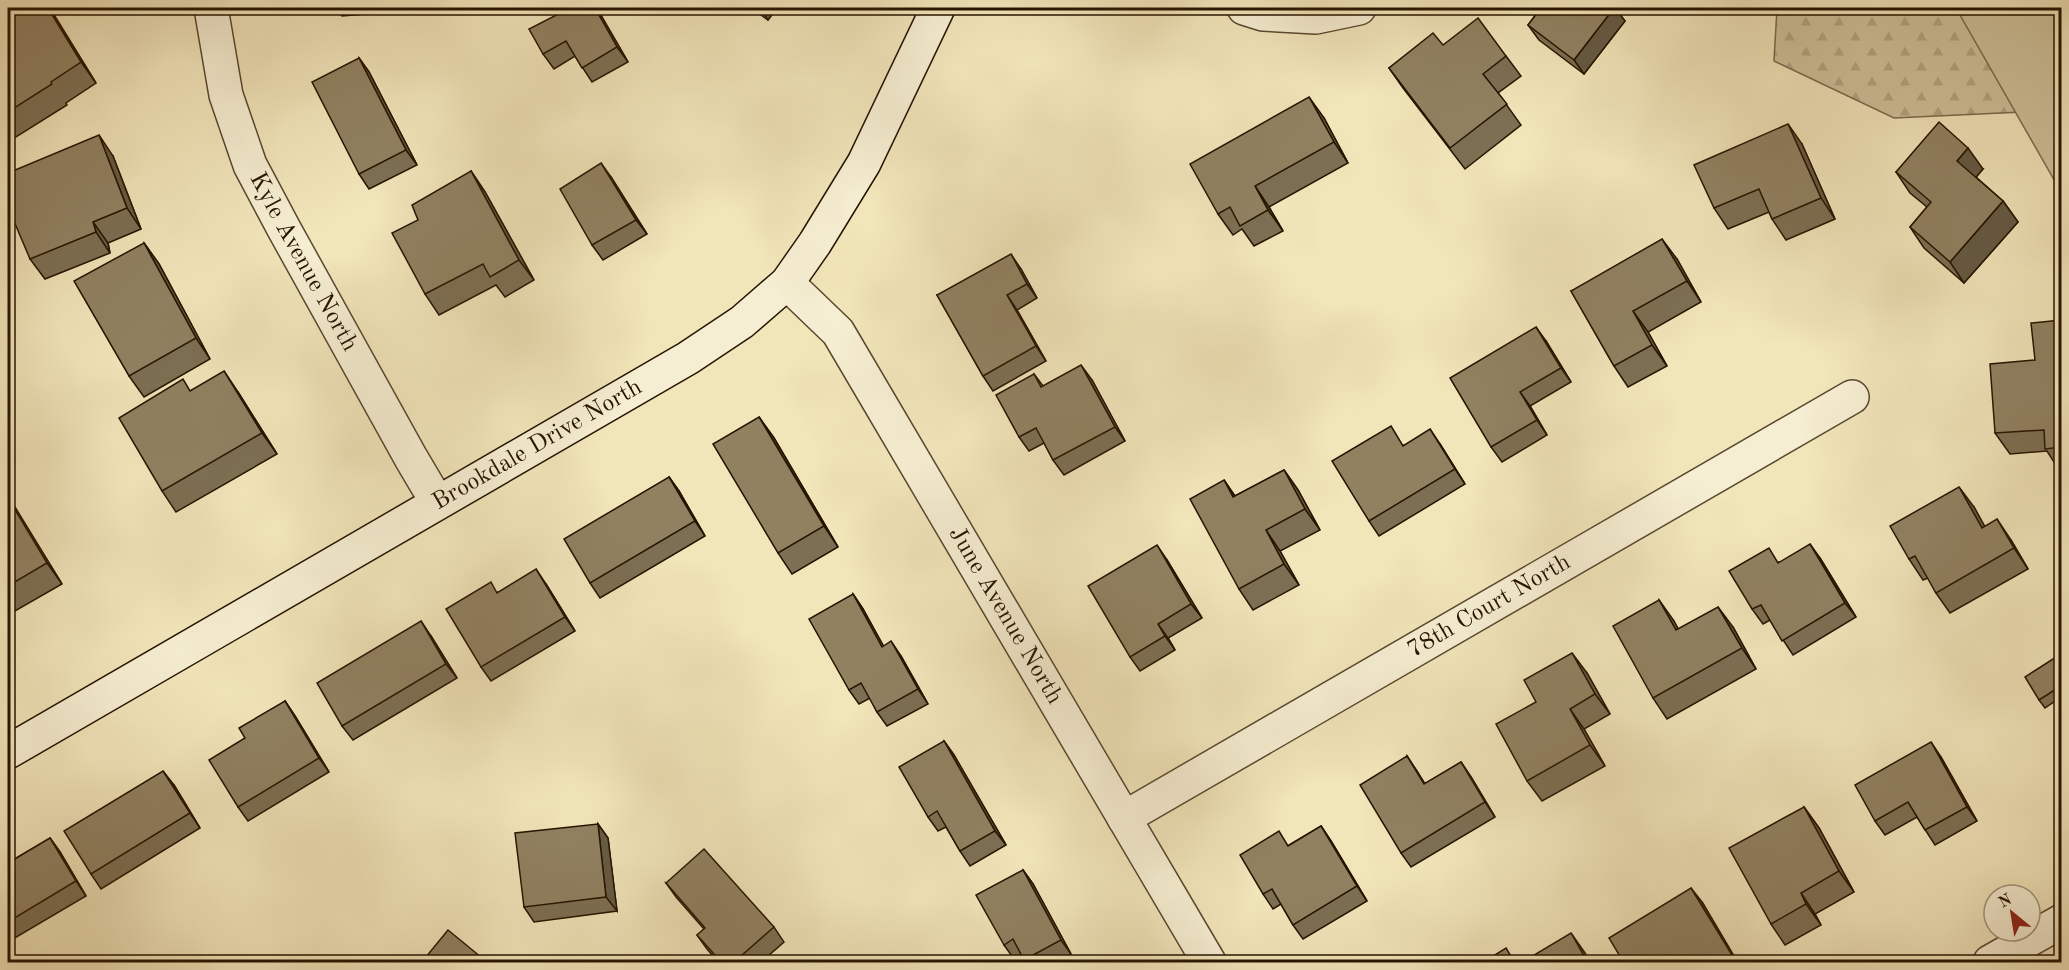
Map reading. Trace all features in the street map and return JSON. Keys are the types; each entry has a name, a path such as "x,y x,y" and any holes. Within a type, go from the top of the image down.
{"street":[{"name":"Kyle Avenue North","path":"211,8 226,95 250,165 437,502"},
{"name":"Brookdale Drive North","path":"8,752 688,358 742,322 787,283 815,243 864,163 938,8"},
{"path":"1244,8 1263,14 1316,17 1359,8"},
{"name":"June Avenue North","path":"787,283 838,332 1209,963"},
{"name":"78th Court North","path":"1124,818 1852,397"},
{"path":"1990,963 2061,921"}],"green space":[{"path":"1777,8 2061,8 2022,112 1894,118 1774,61"},
{"path":"1956,8 2061,8 2061,192"}],"building":[{"path":"13,8 48,8 81,62 8,112 8,11"},
{"path":"570,8 595,8 617,47 582,68 566,41 543,54 529,29"},
{"path":"1541,8 1614,8 1574,60 1528,25"},
{"path":"1478,18 1506,56 1483,74 1507,104 1450,148 1389,68 1433,33 1443,45"},
{"path":"359,58 406,150 359,174 312,82"},
{"path":"1309,97 1334,142 1255,186 1268,210 1240,226 1230,207 1218,214 1190,164"},
{"path":"1939,122 1968,148 1957,161 2003,201 1950,262 1910,227 1931,202 1896,172"},
{"path":"1788,124 1821,198 1772,219 1759,189 1714,208 1694,165"},
{"path":"99,135 127,208 93,222 96,232 30,259 8,207 8,173"},
{"path":"601,163 636,220 592,245 560,189"},
{"path":"471,171 519,260 490,277 483,264 425,294 392,233 418,220 412,205"},
{"path":"1662,239 1687,281 1633,311 1652,345 1614,366 1571,291"},
{"path":"144,243 196,338 129,376 74,281"},
{"path":"1011,254 1027,284 1007,295 1036,346 983,376 937,295"},
{"path":"2061,320 2061,447 2045,449 2044,430 1995,433 1990,364 2035,360 2031,323"},
{"path":"1536,327 1561,368 1520,392 1537,420 1491,447 1450,378"},
{"path":"1081,365 1115,427 1053,460 1036,428 1019,437 996,395 1034,374 1041,387"},
{"path":"224,371 262,433 162,491 119,418 183,379 190,391"},
{"path":"759,417 824,526 778,553 713,444"},
{"path":"1391,426 1403,446 1430,429 1455,469 1369,521 1332,461"},
{"path":"1284,470 1305,509 1266,530 1284,564 1239,589 1190,499 1224,480 1233,497"},
{"path":"669,477 695,521 590,583 564,539"},
{"path":"1959,487 1982,528 1997,519 2014,548 1936,593 1915,556 1909,559 1890,526"},
{"path":"8,498 47,563 8,586"},
{"path":"1810,544 1845,603 1782,641 1761,605 1752,609 1729,571 1769,548 1778,563"},
{"path":"1157,545 1191,604 1158,624 1165,636 1130,657 1088,586"},
{"path":"536,569 565,617 481,667 446,609 491,582 497,593"},
{"path":"853,594 882,647 891,641 918,689 877,712 861,683 849,690 809,619"},
{"path":"1659,600 1676,630 1718,607 1742,648 1653,698 1613,626"},
{"path":"421,621 446,664 342,726 317,683"},
{"path":"1572,653 1595,694 1570,709 1590,745 1527,781 1496,724 1536,702 1524,680"},
{"path":"2056,657 2061,665 2061,686 2039,700 2025,677"},
{"path":"285,701 319,758 238,807 209,760 245,738 239,728"},
{"path":"944,741 995,831 960,851 937,811 928,817 899,767"},
{"path":"1931,742 1967,807 1925,830 1908,802 1875,821 1855,785"},
{"path":"1407,756 1424,784 1461,762 1485,802 1401,853 1360,785"},
{"path":"163,771 190,813 91,874 64,831"},
{"path":"1804,807 1839,871 1801,893 1806,904 1771,924 1729,848"},
{"path":"598,824 606,897 524,907 515,833"},
{"path":"1321,826 1357,886 1293,925 1272,889 1263,894 1240,855 1279,831 1288,846"},
{"path":"50,838 76,881 8,922 8,863"},
{"path":"704,849 774,927 733,963 722,963 697,935 705,928 666,883"},
{"path":"1023,870 1061,940 1024,960 1013,939 1004,945 976,895"},
{"path":"1691,888 1732,955 1719,963 1671,963 1666,955 1654,963 1624,963 1609,938"},
{"path":"448,930 487,962 487,963 421,963"},
{"path":"1571,933 1588,963 1521,963"},
{"path":"1506,948 1515,963 1482,963"}]}
